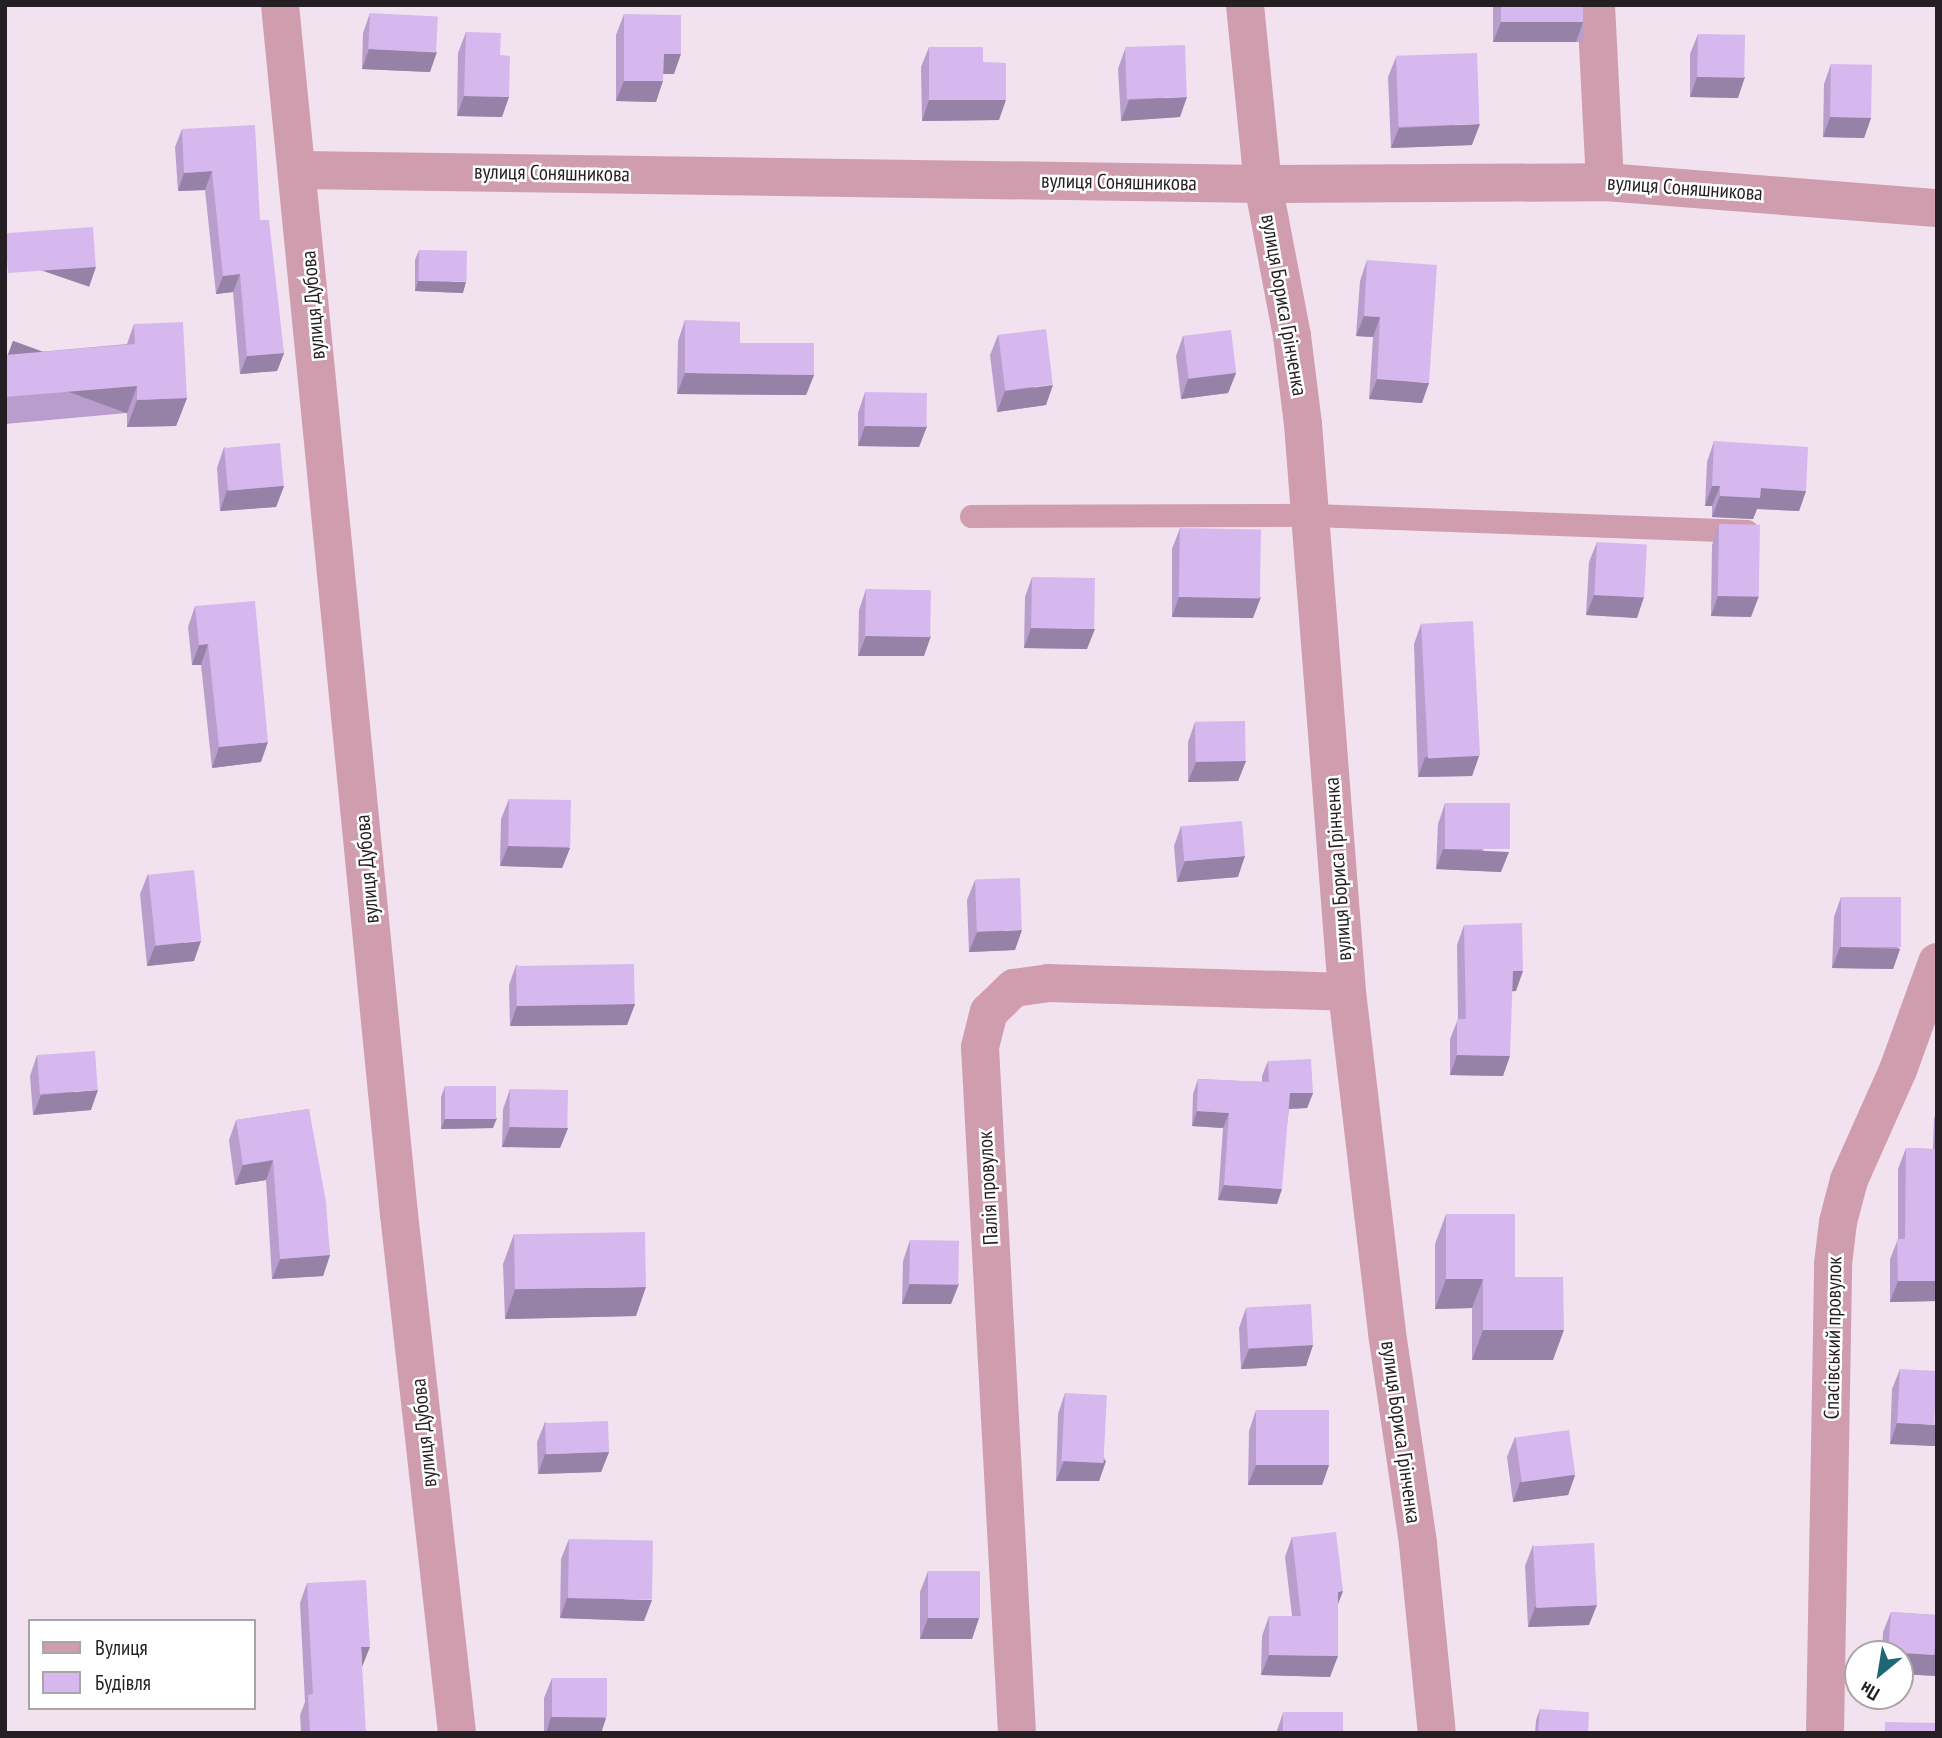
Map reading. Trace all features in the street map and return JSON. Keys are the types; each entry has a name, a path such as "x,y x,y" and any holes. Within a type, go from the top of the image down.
{"street":[{"name":"вулиця Дубова","path":"280,5 300,170 399,1214 457,1733"},
{"name":"вулиця Бориса Грінченка","path":"1245,5 1263,184 1292,336 1313,516 1347,992 1387,1333 1418,1544 1437,1733"},
{"path":"1596,5 1605,182"},
{"name":"вулиця Соняшникова","path":"300,170 1263,184 1605,182 1937,208"},
{"name":"Спасівський провулок","path":"1825,1733 1833,1264 1838,1222 1849,1181 1898,1070 1937,962"},
{"name":"Палія провулок","path":"1017,1733 980,1047 989,1012 1014,988 1048,983 1347,992"}],"lane":[{"path":"971,516 1313,516 1750,531"}],"building":[{"path":"1501,5 1583,5 1583,22 1501,22"},
{"path":"370,13 438,17 436,53 368,49"},
{"path":"624,14 681,15 681,54 664,54 663,81 624,81"},
{"path":"466,32 501,33 500,55 510,56 509,97 464,96"},
{"path":"1698,34 1745,35 1744,78 1697,77"},
{"path":"1185,45 1187,97 1127,99 1125,47"},
{"path":"929,47 983,47 983,62 1006,63 1006,100 929,100"},
{"path":"1477,53 1479,124 1399,127 1396,56"},
{"path":"1831,64 1872,65 1871,118 1830,117"},
{"path":"255,125 260,220 269,220 284,353 247,356 240,274 223,276 212,171 184,173 182,129"},
{"path":"93,227 96,267 8,273 5,233"},
{"path":"419,250 467,251 466,282 418,281"},
{"path":"1367,260 1437,265 1429,383 1377,379 1380,317 1364,316"},
{"path":"685,320 740,322 740,343 814,343 814,375 685,373"},
{"path":"183,322 187,398 137,400 137,386 5,397 5,355 135,344 134,324"},
{"path":"1046,329 1053,385 1005,390 998,335"},
{"path":"1231,330 1236,373 1189,379 1183,336"},
{"path":"865,392 927,393 926,427 864,426"},
{"path":"1714,441 1808,447 1806,491 1761,488 1760,498 1720,496 1720,486 1712,486"},
{"path":"280,443 284,486 228,491 224,448"},
{"path":"1719,524 1760,525 1759,597 1718,596"},
{"path":"1180,528 1261,529 1260,598 1179,597"},
{"path":"1597,542 1647,545 1644,598 1594,595"},
{"path":"1032,577 1095,578 1094,629 1031,628"},
{"path":"866,589 931,590 930,637 865,636"},
{"path":"255,601 268,742 219,747 208,644 199,645 195,606"},
{"path":"1473,621 1480,756 1428,759 1421,624"},
{"path":"1245,721 1246,761 1196,762 1195,722"},
{"path":"509,799 571,800 570,847 508,846"},
{"path":"1445,803 1510,803 1510,849 1445,849"},
{"path":"1242,821 1245,856 1184,861 1181,826"},
{"path":"194,870 201,941 156,945 148,875"},
{"path":"1020,878 1022,930 977,932 975,880"},
{"path":"1841,897 1901,897 1901,947 1841,947"},
{"path":"1522,923 1523,971 1513,971 1510,1056 1457,1055 1457,1019 1466,1019 1464,925"},
{"path":"634,964 635,1004 517,1006 516,966"},
{"path":"95,1051 98,1090 40,1094 37,1055"},
{"path":"1311,1059 1313,1093 1290,1093 1282,1189 1224,1185 1229,1113 1197,1111 1198,1079 1269,1082 1268,1061"},
{"path":"445,1086 496,1086 496,1119 445,1119"},
{"path":"510,1089 568,1090 567,1128 509,1127"},
{"path":"309,1109 326,1202 330,1255 280,1259 273,1160 243,1165 236,1120"},
{"path":"1906,1148 1937,1149 1937,1281 1898,1281 1897,1239 1905,1239"},
{"path":"1446,1214 1515,1214 1515,1277 1563,1277 1564,1330 1483,1330 1483,1279 1446,1279"},
{"path":"645,1232 646,1287 515,1289 514,1234"},
{"path":"910,1240 959,1241 958,1285 909,1284"},
{"path":"1311,1304 1313,1345 1248,1348 1246,1307"},
{"path":"1900,1369 1937,1371 1934,1425 1897,1423"},
{"path":"1065,1393 1107,1395 1103,1463 1061,1461"},
{"path":"1256,1410 1329,1410 1329,1465 1256,1465"},
{"path":"608,1421 609,1452 546,1454 545,1423"},
{"path":"1569,1430 1575,1475 1522,1482 1516,1438"},
{"path":"1336,1532 1343,1591 1338,1592 1338,1656 1269,1655 1269,1616 1301,1616 1292,1537"},
{"path":"569,1539 653,1540 652,1599 568,1598"},
{"path":"1594,1543 1597,1605 1536,1608 1533,1546"},
{"path":"928,1571 980,1571 980,1618 928,1618"},
{"path":"366,1580 370,1647 361,1647 366,1733 310,1733 308,1695 313,1694 307,1583"},
{"path":"1891,1612 1937,1615 1934,1655 1914,1654 1914,1640 1889,1640"},
{"path":"552,1678 607,1678 607,1717 552,1717"},
{"path":"1540,1709 1589,1712 1588,1733 1538,1733"},
{"path":"1283,1712 1343,1712 1343,1733 1283,1733"},
{"path":"1885,1722 1937,1723 1937,1733 1885,1733"}]}
